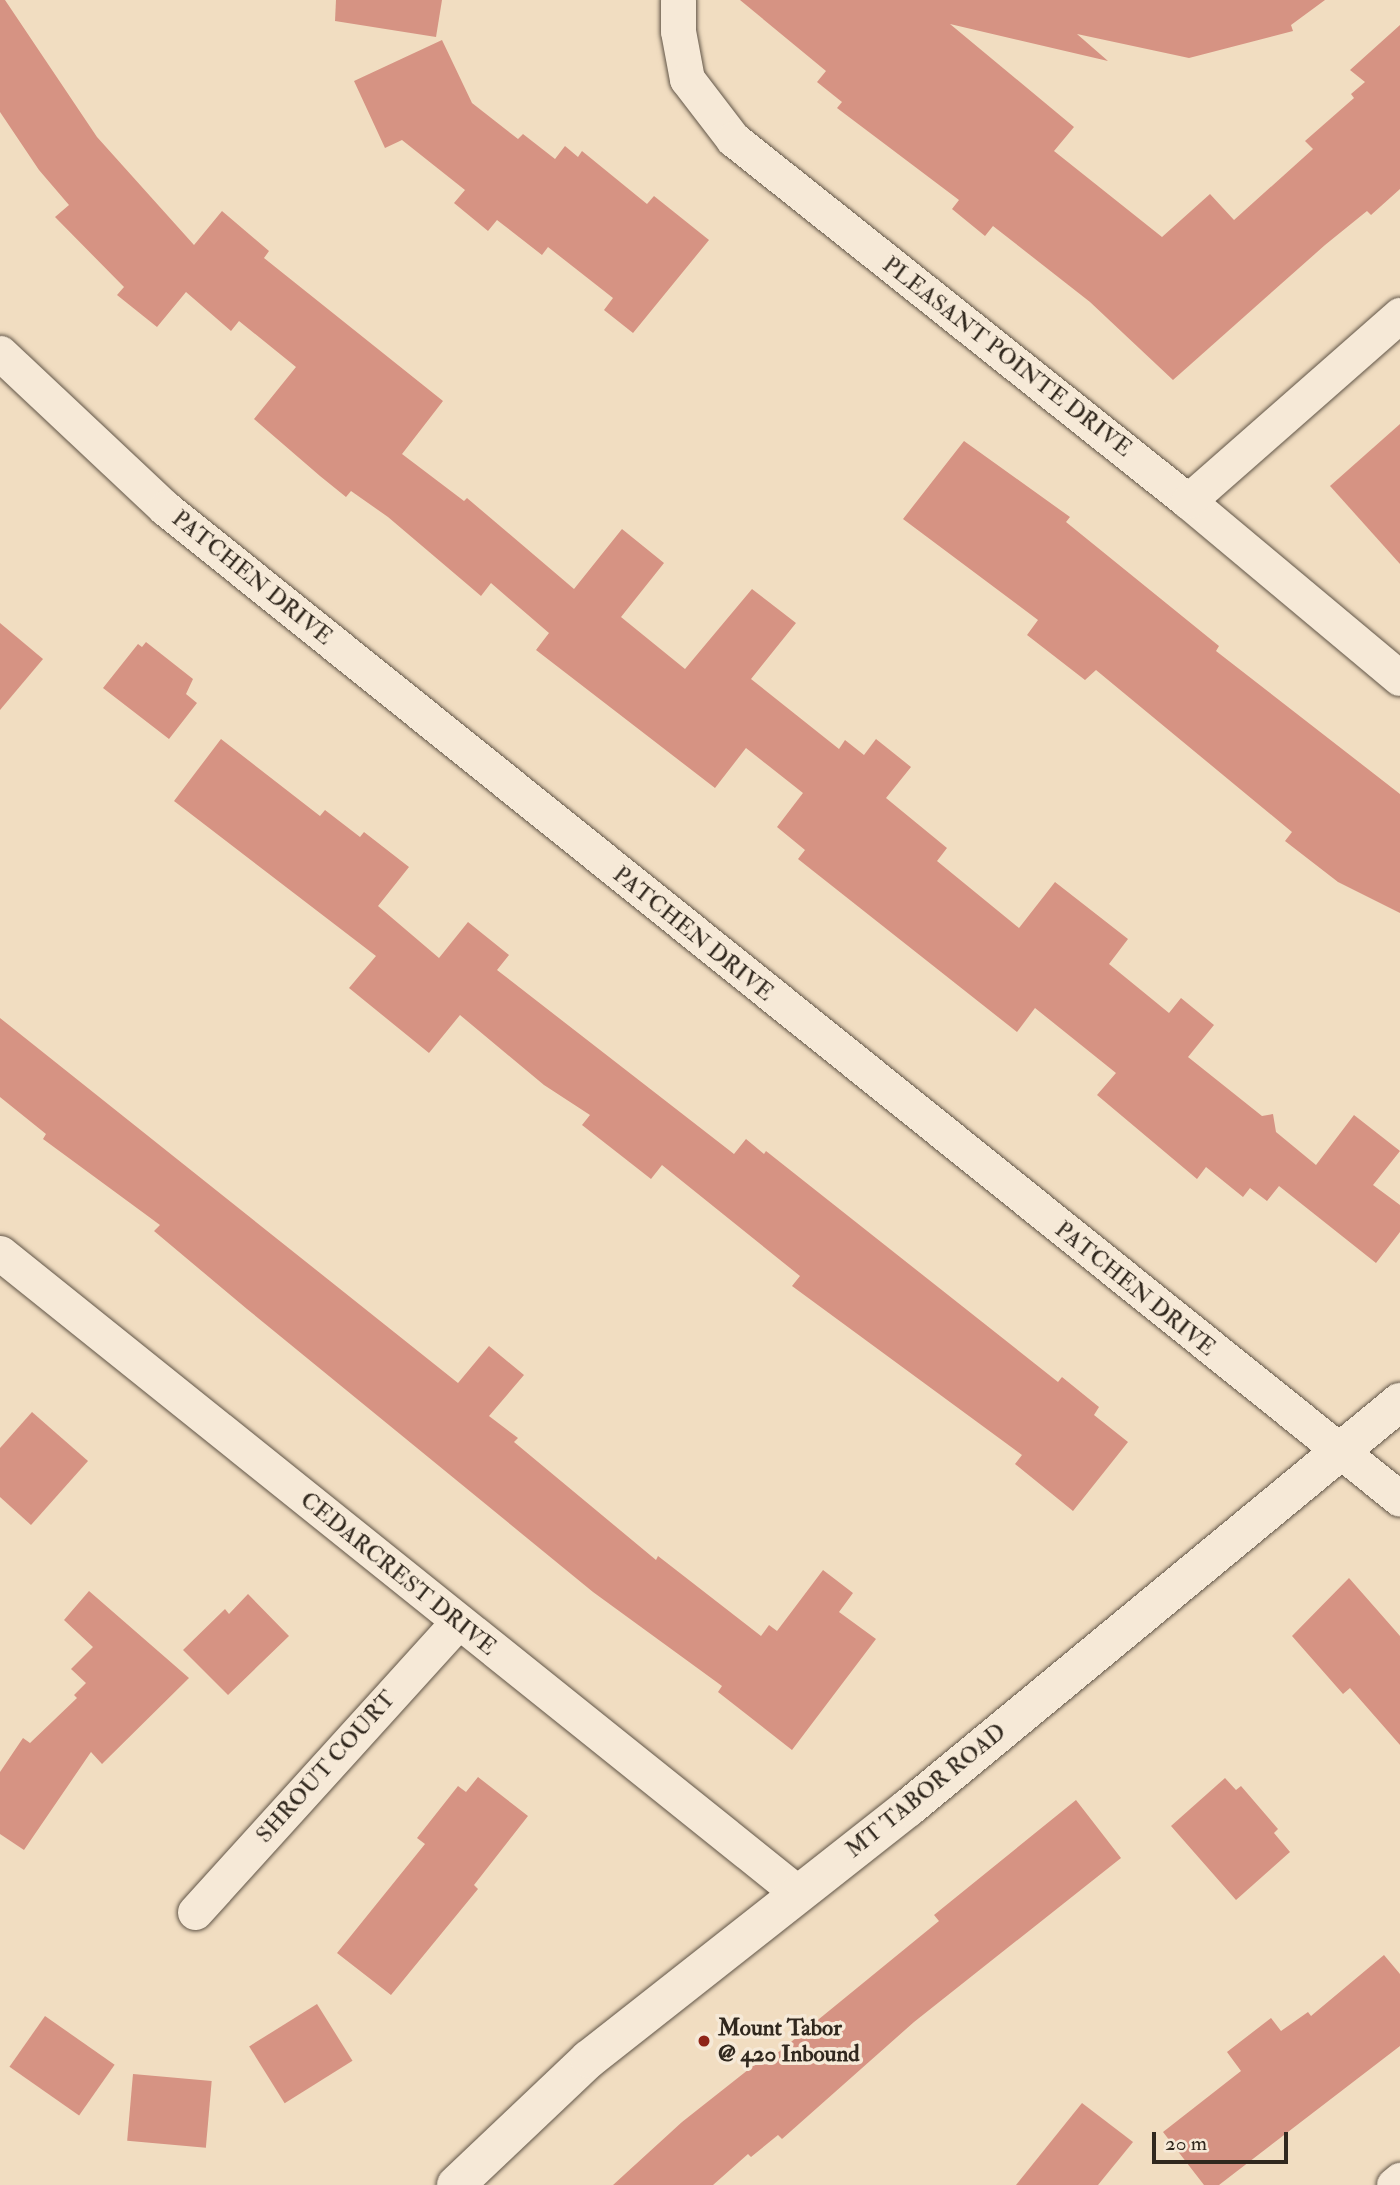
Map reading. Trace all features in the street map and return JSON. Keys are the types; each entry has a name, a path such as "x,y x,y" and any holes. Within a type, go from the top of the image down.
{"street":[{"name":"PLEASANT POINTE DRIVE","path":"678,0 678,31 687,79 733,139 1188,501 1400,678"},
{"path":"1188,501 1400,315"},
{"name":"PATCHEN DRIVE","path":"0,353 165,508 1222,1360 1342,1451 1400,1499"},
{"name":"CEDARCREST DRIVE","path":"5,1266 797,1894"},
{"name":"MT TABOR ROAD","path":"456,2185 579,2067 797,1894 1400,1402"},
{"name":"SHROUT COURT","path":"195,1912 457,1623"},
{"path":"1394,2185 1400,2180"}],"building":[{"path":"0,0 5,0 97,137 194,245 222,211 269,251 264,258 443,401 402,454 464,501 467,498 574,589 622,529 664,563 621,617 685,669 752,589 796,623 751,679 839,749 845,740 864,755 876,739 911,767 886,798 947,848 937,861 1019,928 1055,882 1128,939 1109,964 1169,1013 1181,998 1214,1025 1188,1057 1262,1116 1273,1114 1276,1132 1316,1165 1354,1115 1400,1151 1373,1185 1400,1205 1400,1232 1376,1263 1279,1186 1267,1201 1250,1188 1243,1197 1206,1167 1197,1179 1097,1095 1116,1073 1035,1008 1017,1032 798,859 805,850 777,827 803,793 746,748 715,788 536,650 549,633 491,583 481,596 388,517 351,491 346,497 320,476 254,419 296,367 239,321 231,331 186,292 157,327 117,295 124,287 55,217 69,205 39,170 0,112"},
{"path":"336,0 442,0 436,37 335,21"},
{"path":"740,0 1325,0 1291,25 1293,31 1189,58 1077,34 1108,61 950,24 1074,127 1054,151 1162,237 1210,194 1234,220 1313,149 1305,141 1354,98 1351,94 1365,82 1350,70 1400,25 1400,189 1371,215 1367,211 1325,245 1173,380 1090,302 993,226 985,236 952,209 959,200 837,108 842,102 817,82 826,71"},
{"path":"442,40 472,103 518,139 523,134 555,159 565,146 578,157 582,151 647,204 654,196 709,240 633,333 604,310 613,298 548,247 542,255 497,220 488,231 454,203 465,190 402,140 385,148 354,81"},
{"path":"1400,424 1400,564 1330,486"},
{"path":"964,441 1070,517 1066,522 1219,646 1216,651 1400,794 1400,913 1338,882 1285,841 1292,832 1096,670 1085,680 1027,635 1038,620 903,519"},
{"path":"0,623 43,659 0,710"},
{"path":"146,642 193,679 186,694 197,703 169,739 103,688 138,644 142,647"},
{"path":"221,739 320,816 325,810 360,837 364,832 409,867 378,906 439,958 468,922 509,955 497,970 734,1154 746,1139 764,1154 766,1151 1058,1382 1062,1377 1099,1407 1094,1415 1128,1442 1073,1511 1015,1464 1022,1455 792,1286 800,1276 662,1165 651,1179 582,1125 590,1115 544,1085 460,1015 429,1053 349,988 376,956 174,801"},
{"path":"0,1018 458,1383 489,1346 524,1375 489,1416 518,1438 514,1442 656,1560 658,1556 761,1636 769,1625 777,1631 823,1570 853,1593 839,1612 876,1639 792,1750 718,1692 722,1686 593,1592 247,1309 154,1231 160,1225 43,1139 46,1134 0,1097"},
{"path":"32,1412 88,1461 31,1525 0,1497 0,1448"},
{"path":"1349,1578 1400,1636 1400,1745 1350,1688 1343,1694 1292,1636"},
{"path":"89,1591 189,1678 102,1764 91,1752 24,1850 0,1834 0,1772 23,1738 30,1743 77,1698 74,1695 86,1683 71,1669 93,1647 64,1620"},
{"path":"248,1594 289,1636 228,1695 183,1650 225,1609 229,1614"},
{"path":"478,1777 528,1816 474,1885 478,1889 391,1995 337,1953 425,1844 417,1838 458,1786 466,1792"},
{"path":"1225,1778 1236,1790 1241,1786 1278,1829 1274,1833 1290,1852 1236,1900 1171,1826"},
{"path":"1076,1800 1121,1858 914,2022 782,2139 778,2135 751,2157 748,2154 713,2185 613,2185 682,2122 772,2051 775,2055 939,1921 934,1915"},
{"path":"1384,1955 1400,1974 1400,2046 1219,2185 1204,2185 1163,2132 1241,2071 1227,2052 1271,2018 1281,2031 1308,2012 1311,2016"},
{"path":"317,2004 353,2061 285,2103 249,2046"},
{"path":"45,2016 115,2065 79,2116 9,2067"},
{"path":"133,2074 212,2081 206,2148 127,2141"},
{"path":"1082,2103 1133,2142 1098,2185 1016,2185"}],"place":[{"name":"Mount Tabor @ 420 Inbound","path":"704,2041"}]}
